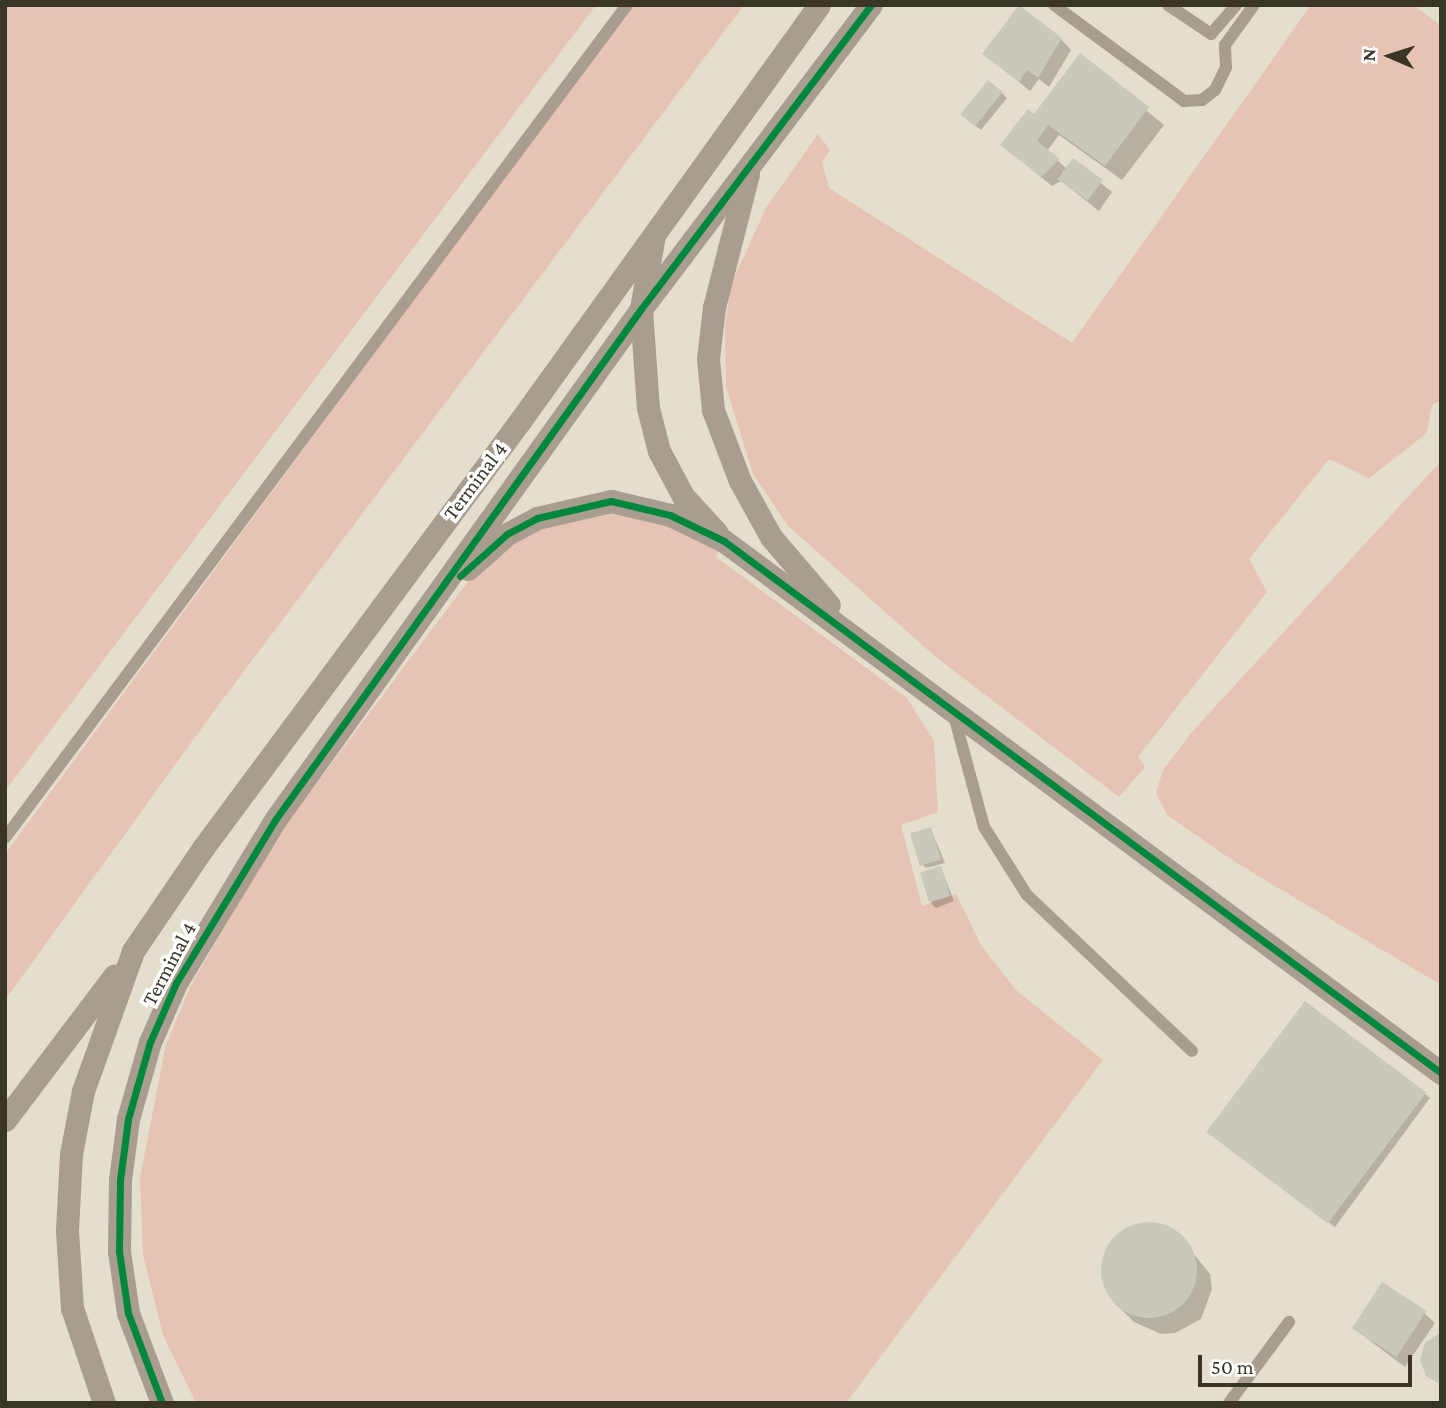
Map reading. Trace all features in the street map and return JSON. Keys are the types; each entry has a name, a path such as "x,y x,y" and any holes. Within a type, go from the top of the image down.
{"street":[{"name":"Terminal 4","path":"104,1403 72,1308 67,1230 71,1154 83,1091 133,951 211,837 819,5"},
{"path":"435,599 642,309 871,5"},
{"path":"751,165 714,307 708,359 713,410 740,481 771,537 851,631"},
{"path":"654,232 642,309 643,373 659,451 683,496 724,541"},
{"path":"435,599 507,534 572,507 611,501 642,506 724,541 851,631 1441,1073"},
{"name":"Terminal 4","path":"162,1403 128,1313 119,1251 120,1180 128,1119 150,1042 176,983 235,879 435,599"},
{"path":"5,1120 133,951"}],"lane":[{"path":"5,838 627,5"},
{"path":"1054,5 1184,101 1202,100 1215,90 1226,67 1225,45 1254,5"},
{"path":"1168,5 1211,34 1236,5"},
{"path":"952,707 984,827 1027,895 1192,1051"},
{"path":"1229,1403 1289,1322"}],"shaded area":[{"path":"5,5 596,5 5,791"},
{"path":"631,5 744,5 209,718 5,1000 5,854"},
{"path":"1311,5 1414,5 1441,26 1441,400 1432,405 1426,434 1369,478 1329,459 1249,559 1267,592 1138,757 1145,767 1119,797 937,658 788,526 753,474 726,387 725,326 731,285 766,208 818,134 830,150 822,162 829,188 1072,343"},
{"path":"1441,461 1441,985 1235,862 1167,815 1156,793 1163,770 1191,733"},
{"path":"611,512 721,541 716,557 907,698 934,741 938,812 901,825 922,906 956,894 982,947 1017,991 1103,1060 846,1403 196,1403 163,1335 143,1255 140,1177 166,1045 191,985 281,831 472,576 500,545 535,527"}],"building":[{"path":"1019,5 1062,38 1038,78 1027,70 1019,82 982,54"},
{"path":"1080,53 1149,107 1105,166 1048,125 1037,141 1060,159 1041,177 1000,145 1028,109 1034,114"},
{"path":"988,80 1003,92 975,126 960,114"},
{"path":"1073,158 1103,180 1088,201 1058,179"},
{"path":"931,827 941,860 920,866 910,833"},
{"path":"941,866 950,896 929,902 920,872"},
{"path":"1305,1001 1426,1092 1328,1223 1206,1132"},
{"path":"1149,1222 1167,1226 1183,1236 1193,1252 1197,1270 1193,1288 1183,1304 1167,1314 1149,1318 1131,1314 1115,1304 1105,1288 1101,1270 1105,1252 1115,1236 1131,1226"},
{"path":"1382,1282 1426,1311 1396,1357 1352,1328"},
{"path":"1441,1332 1441,1385 1426,1376 1420,1360 1425,1343"}],"cycle path":[{"path":"162,1403 128,1313 119,1251 120,1180 128,1119 150,1042 176,983 275,820 641,309 871,5"},
{"path":"460,576 507,534 537,518 611,501 670,515 724,541 1441,1073"}]}
